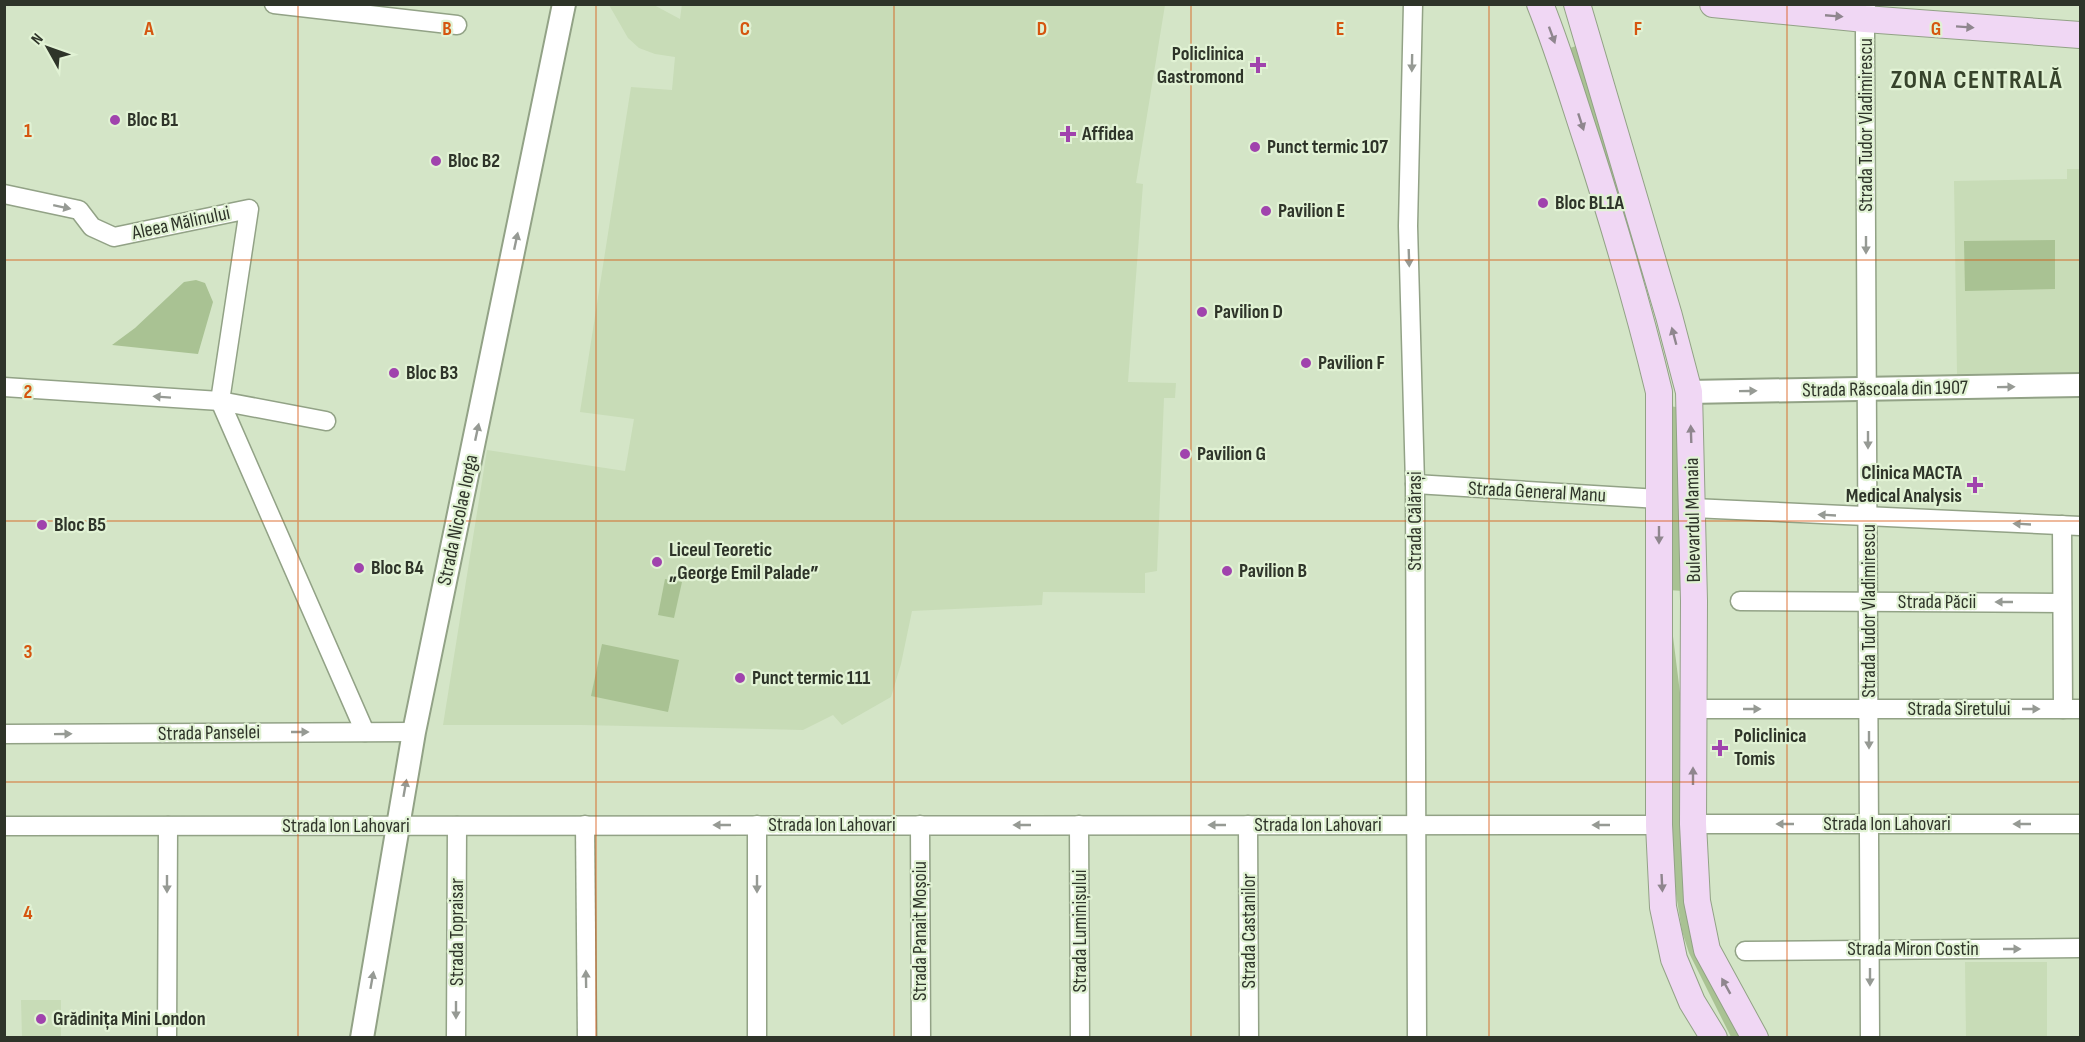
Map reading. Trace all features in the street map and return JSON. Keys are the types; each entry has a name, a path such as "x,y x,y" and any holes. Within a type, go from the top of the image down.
{"main road":[{"name":"Bulevardul Mamaia","path":"1540,4 1555,41 1623,253 1643,323 1659,392 1659,825 1663,907 1674,959 1692,1002 1714,1038"},
{"name":"Bulevardul Mamaia","path":"1577,4 1669,316 1689,392 1693,508 1693,824 1697,901 1707,950 1755,1038"},
{"path":"1713,4 1866,12 2080,35"},
{"path":"1659,392 1689,392"},
{"path":"1659,598 1672,600 1676,607 1685,689 1693,716"},
{"path":"1691,1038 1692,1002"}],"street":[{"path":"274,4 457,25"},
{"name":"Strada Nicolae Iorga","path":"362,1038 414,732 564,4"},
{"name":"Strada Călărași","path":"1413,4 1408,226 1415,484 1418,1038"},
{"name":"Strada Tudor Vladimirescu","path":"1866,12 1870,1038"},
{"name":"Aleea Mălinului","path":"4,194 79,210 92,227 114,237 249,209 220,401"},
{"name":"Strada Răscoala din 1907","path":"1689,392 2080,385"},
{"path":"4,387 220,401 326,421"},
{"path":"220,401 365,732"},
{"name":"Strada General Manu","path":"1415,484 1659,499"},
{"path":"1693,508 2080,526"},
{"path":"2062,525 2062,603 2072,709"},
{"name":"Strada Păcii","path":"1740,601 2062,603"},
{"name":"Strada Siretului","path":"1693,716 1869,709 2072,709"},
{"name":"Strada Panselei","path":"4,734 414,732"},
{"name":"Strada Ion Lahovari","path":"1693,824 2080,824"},
{"path":"585,825 587,1038"},
{"path":"757,825 757,1038"},
{"name":"Strada Panait Moșoiu","path":"920,825 921,1038"},
{"name":"Strada Luminișului","path":"1079,825 1080,1038"},
{"name":"Strada Castanilor","path":"1248,825 1249,1038"},
{"name":"Strada Ion Lahovari","path":"4,826 1659,825"},
{"path":"167,1038 168,826"},
{"name":"Strada Topraisar","path":"456,1038 458,826"},
{"name":"Strada Miron Costin","path":"1745,951 2080,948"}],"shaded area":[{"path":"682,4 1165,5 1136,183 1143,184 1128,382 1176,383 1175,398 1164,398 1157,571 1145,573 1145,593 1043,592 1042,605 912,611 901,664 891,697 842,725 833,715 803,730 581,725 443,725 487,450 625,471 634,419 580,412 631,87 672,90 675,57 655,54 639,48 628,38 609,5 654,5 680,19"},
{"path":"1576,46 1667,348 1647,284 1638,272 1607,180 1570,48"},
{"path":"2067,169 2080,169 2080,372 1957,374 1954,181 2067,179"},
{"path":"2055,240 2055,289 1965,291 1964,241"},
{"path":"196,280 205,283 213,302 198,354 112,345 135,328 184,282"},
{"path":"1669,406 1683,408 1683,591 1668,590"},
{"path":"665,579 682,582 674,618 658,615"},
{"path":"1669,604 1717,992 1740,1037 1731,1037 1689,953 1682,931 1671,863"},
{"path":"602,644 679,660 668,712 591,696"},
{"path":"1965,962 2047,962 2047,1037 1966,1037"},
{"name":"Grădinița Mini London","path":"21,1000 61,1000 61,1037 22,1037"}],"place":[{"name":"Policlinica Gastromond","path":"1258,65"},
{"name":"Bloc B1","path":"115,120"},
{"name":"Affidea","path":"1068,134"},
{"name":"Punct termic 107","path":"1255,147"},
{"name":"Bloc B2","path":"436,161"},
{"name":"Bloc BL1A","path":"1543,203"},
{"name":"Pavilion E","path":"1266,211"},
{"name":"Pavilion D","path":"1202,312"},
{"name":"Pavilion F","path":"1306,363"},
{"name":"Bloc B3","path":"394,373"},
{"name":"Pavilion G","path":"1185,454"},
{"name":"Clinica MACTA Medical Analysis","path":"1975,485"},
{"name":"Bloc B5","path":"42,525"},
{"name":"Liceul Teoretic „George Emil Palade”","path":"657,562"},
{"name":"Bloc B4","path":"359,568"},
{"name":"Pavilion B","path":"1227,571"},
{"name":"Punct termic 111","path":"740,678"},
{"name":"Policlinica Tomis","path":"1720,748"},
{"name":"Grădinița Mini London","path":"41,1019"}],"district":[{"name":"ZONA CENTRALĂ","path":"1977,80"}]}
